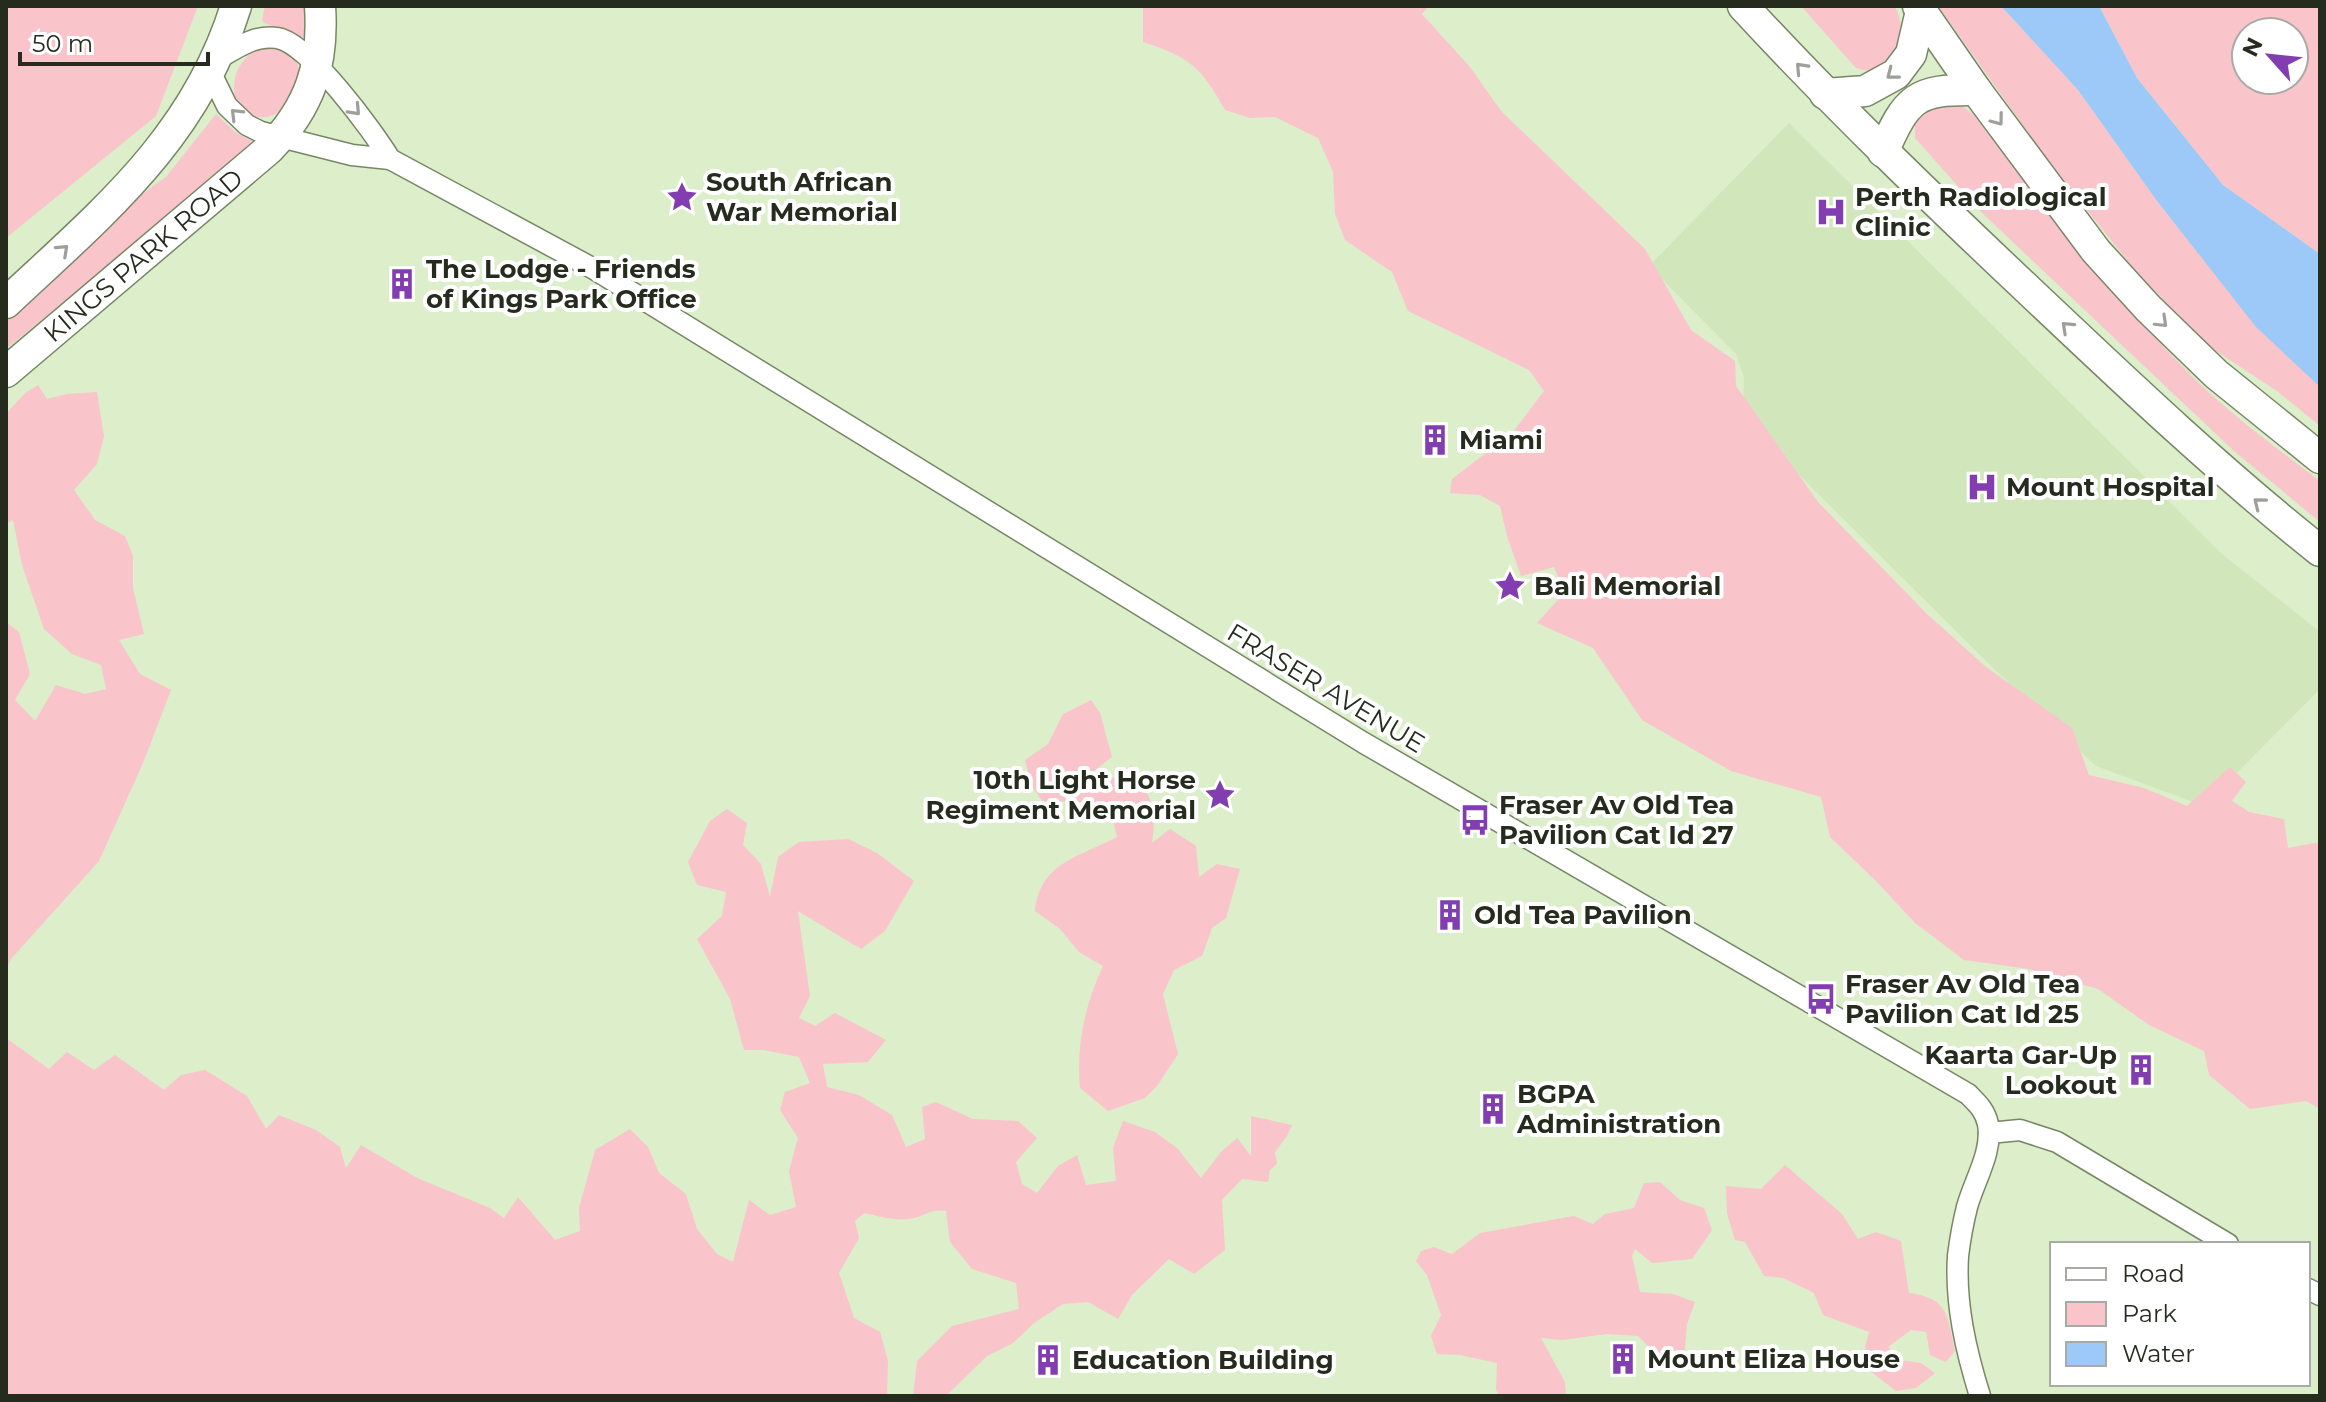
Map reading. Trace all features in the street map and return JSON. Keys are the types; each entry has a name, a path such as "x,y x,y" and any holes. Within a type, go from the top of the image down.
{"main road":[{"name":"KINGS PARK ROAD","path":"6,303 96,219 145,168 189,109 212,66 236,6"},
{"path":"280,138 309,95 320,45 320,6"},
{"path":"1743,6 1883,152 2132,389 2249,495 2320,551"},
{"path":"1825,94 1865,91 1896,74 1911,54 1919,8"},
{"path":"1919,8 2096,251 2148,308 2216,374 2320,458"},
{"path":"1883,152 1898,119 1918,96 1943,90 1976,90"},
{"name":"KINGS PARK ROAD","path":"6,372 280,138"}],"street":[{"path":"212,66 255,39 281,38 293,43 317,65 368,123 390,159"},
{"name":"FRASER AVENUE","path":"212,66 227,106 238,118 261,132 352,155 390,159 594,269 1364,743 1968,1094 1981,1106 1989,1133"},
{"path":"1980,1396 1966,1351 1958,1256 1967,1207 1989,1133 2020,1130 2057,1142 2225,1242"}],"shaded area":[{"name":"Mount Hospital","path":"1789,123 2222,554 2320,632 2320,689 2204,806 2096,766 1983,658 1743,419 1744,377 1736,354 1649,266"}],"green space":[{"path":"6,6 198,6 156,116 6,238"},
{"path":"265,6 306,6 306,38 264,23"},
{"path":"1143,6 1429,6 1422,14 1470,67 1501,111 1645,249 1691,330 1735,361 1736,386 1818,502 1927,614 1986,667 2072,728 2089,775 2144,788 2187,806 2230,767 2246,782 2232,801 2249,812 2284,819 2288,848 2320,842 2320,1109 2306,1101 2250,1109 2209,1075 2204,1051 2149,1025 2098,989 2029,969 1964,960 1915,923 1830,837 1821,797 1731,771 1642,720 1593,648 1537,623 1565,592 1554,567 1521,576 1500,506 1480,495 1450,493 1452,479 1513,432 1544,391 1529,370 1408,311 1392,272 1345,240 1335,214 1333,172 1318,138 1275,117 1250,118 1225,110 1209,83 1193,66 1172,53 1143,42"},
{"path":"1801,6 1895,6 1901,27 1900,45 1890,59 1872,72 1856,68"},
{"path":"1938,6 2001,6 2078,90 2157,201 2256,326 2320,387 2320,426 2277,391 2207,345 2135,270 2057,173"},
{"path":"2099,6 2320,6 2320,254 2223,185 2137,78"},
{"path":"270,45 293,56 298,66 295,91 278,112 266,117 252,115 237,106 236,76 244,60"},
{"path":"1958,103 1974,115 2101,276 2184,368 2232,413 2320,481 2320,522 2234,451 1980,211 1915,138 1915,121 1928,105"},
{"path":"216,114 235,132 252,141 249,149 6,349 6,322 138,197 166,177"},
{"path":"38,385 47,399 97,392 104,436 97,464 74,490 95,520 125,536 133,556 133,588 144,634 119,640 140,674 171,690 143,763 99,861 11,959 6,970 6,622 19,632 30,674 15,700 35,721 56,685 85,694 106,689 101,665 72,654 44,629 22,565 13,520 6,524 6,414 25,393"},
{"path":"1091,700 1100,713 1112,757 1091,773 1118,779 1131,765 1153,810 1152,843 1170,829 1196,846 1199,877 1217,864 1240,869 1226,918 1212,928 1202,956 1174,970 1163,994 1178,1054 1157,1086 1145,1098 1108,1111 1080,1088 1079,1072 1083,1026 1103,966 1079,952 1060,929 1035,911 1038,895 1053,871 1076,856 1117,837 1112,817 1071,798 1047,808 1031,785 1025,760 1048,744 1063,714"},
{"path":"727,809 747,823 743,845 761,864 770,897 778,857 799,842 848,839 877,853 914,881 885,931 861,949 798,911 810,996 799,1018 815,1026 835,1013 886,1040 868,1062 823,1064 827,1087 859,1095 892,1115 906,1147 925,1139 922,1107 936,1102 973,1119 1018,1121 1037,1138 1016,1162 1022,1184 1037,1193 1058,1166 1077,1155 1086,1185 1116,1181 1113,1148 1123,1121 1155,1132 1177,1148 1201,1178 1221,1152 1237,1138 1251,1156 1251,1116 1292,1125 1275,1152 1277,1164 1270,1170 1268,1182 1242,1179 1222,1200 1225,1250 1194,1274 1169,1259 1132,1295 1118,1319 1088,1302 1063,1304 1034,1323 1013,1343 987,1356 946,1396 913,1396 917,1361 952,1326 1019,1309 1016,1283 972,1269 950,1242 946,1211 941,1210 903,1219 864,1213 855,1221 859,1238 839,1273 854,1318 880,1332 888,1361 887,1396 6,1396 6,1038 49,1069 67,1052 94,1070 115,1055 164,1090 181,1075 205,1070 247,1096 266,1129 279,1115 316,1130 340,1147 346,1168 361,1145 417,1178 490,1208 504,1218 518,1197 555,1240 580,1231 579,1208 595,1150 630,1129 648,1147 659,1173 686,1194 697,1229 717,1254 733,1262 749,1200 770,1215 796,1207 789,1171 798,1138 780,1110 785,1092 810,1083 799,1057 764,1050 744,1050 730,999 697,939 722,916 726,892 697,885 688,862 710,821"},
{"path":"1785,1165 1842,1214 1858,1239 1876,1232 1901,1241 1909,1293 1932,1299 1944,1311 1955,1351 1946,1362 1930,1355 1926,1332 1911,1330 1888,1347 1900,1360 1921,1363 1935,1373 1916,1388 1896,1391 1870,1371 1865,1347 1869,1332 1823,1315 1814,1293 1783,1278 1764,1276 1745,1242 1735,1240 1727,1213 1726,1186 1761,1189"},
{"path":"1660,1182 1680,1200 1704,1208 1712,1230 1692,1259 1652,1263 1635,1249 1632,1256 1640,1292 1673,1294 1695,1302 1687,1324 1684,1360 1661,1359 1638,1336 1607,1334 1562,1340 1541,1338 1565,1382 1566,1396 1500,1396 1496,1390 1497,1363 1460,1355 1437,1354 1431,1336 1441,1315 1427,1275 1416,1261 1421,1251 1434,1247 1452,1254 1480,1233 1574,1216 1593,1224 1605,1214 1634,1208 1644,1183"}],"water":[{"path":"2001,6 2099,6 2137,78 2223,185 2320,254 2320,387 2256,327 2157,201 2078,90"}],"place":[{"name":"South African War Memorial","path":"682,197"},
{"name":"Perth Radiological Clinic","path":"1831,212"},
{"name":"The Lodge - Friends of Kings Park Office","path":"402,284"},
{"name":"Miami","path":"1435,440"},
{"name":"Mount Hospital","path":"1982,487"},
{"name":"Bali Memorial","path":"1510,586"},
{"name":"10th Light Horse Regiment Memorial","path":"1220,795"},
{"name":"Fraser Av Old Tea Pavilion Cat Id 27","path":"1475,820"},
{"name":"Old Tea Pavilion","path":"1450,915"},
{"name":"Fraser Av Old Tea Pavilion Cat Id 25","path":"1821,999"},
{"name":"Kaarta Gar-Up Lookout","path":"2141,1070"},
{"name":"BGPA Administration","path":"1493,1109"},
{"name":"Mount Eliza House","path":"1623,1359"},
{"name":"Education Building","path":"1048,1360"}]}
